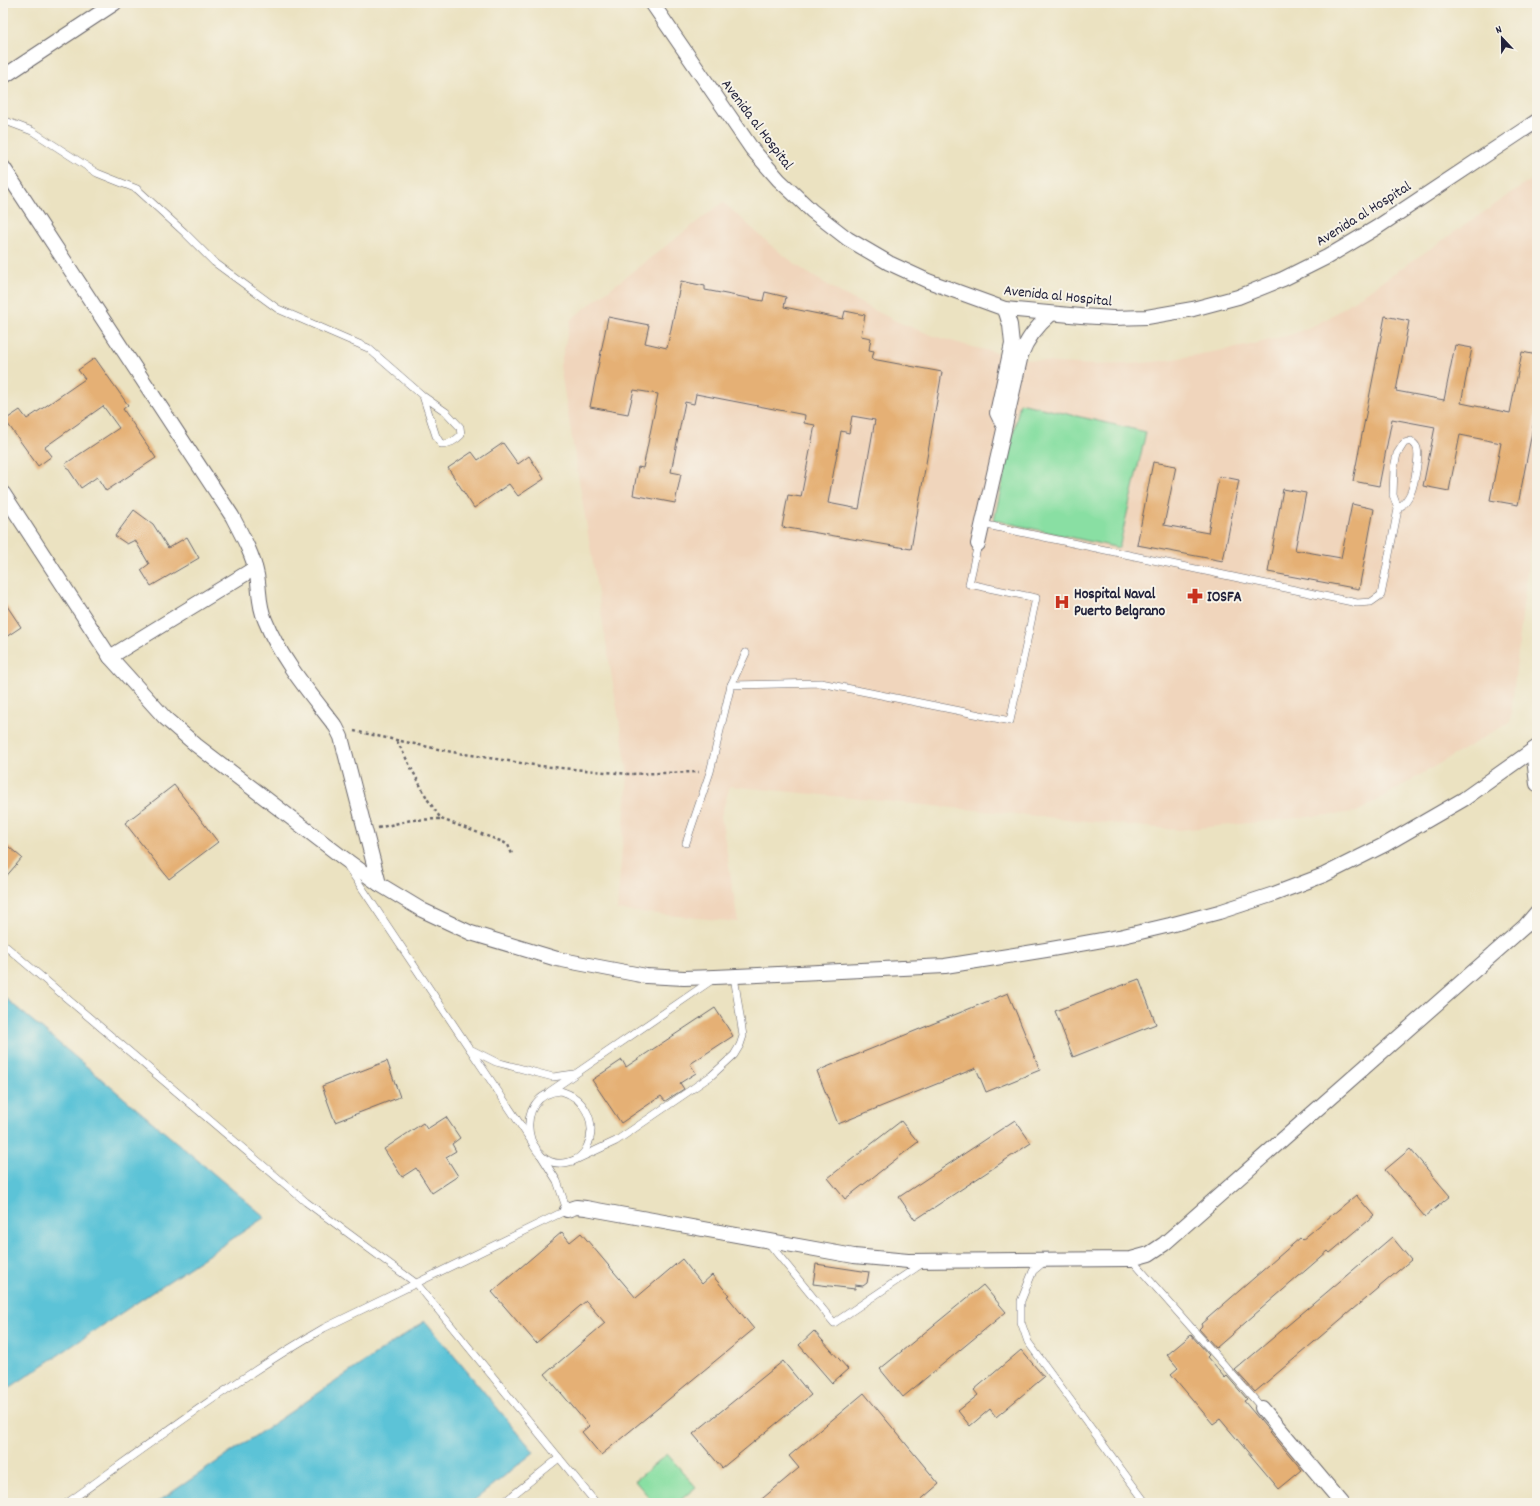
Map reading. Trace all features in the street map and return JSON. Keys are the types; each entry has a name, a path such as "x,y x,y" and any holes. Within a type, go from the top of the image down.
{"street":[{"path":"3,78 116,3"},
{"name":"Avenida al Hospital","path":"652,3 752,149 779,180 812,211 848,239 889,263 928,281 1005,308 1051,314 1113,318 1148,317 1193,309 1245,295 1283,279 1327,257 1376,228 1537,121"},
{"path":"3,167 232,516 245,540 258,576 260,607 270,634 285,660 336,727 344,746 379,884"},
{"path":"1004,427 997,413 1012,344 1010,325 1005,308"},
{"path":"978,544 1021,355 1031,334 1051,314"},
{"path":"3,493 110,658 164,718 196,745 342,857 379,884 422,910 471,932 557,959 646,976 684,978 716,977 946,966 1119,937 1170,925 1218,912 1274,894 1324,875 1386,844 1464,799 1535,748"},
{"path":"110,658 255,568"},
{"path":"1535,748 1537,784"},
{"path":"567,1210 576,1207 586,1208 854,1256 886,1260 1131,1259 1149,1254 1164,1244 1525,926 1537,912"},
{"path":"1262,1408 1342,1503"}],"lane":[{"path":"3,120 32,132 97,173 136,189 184,232 214,262 278,309 368,348 423,396 446,412 460,427 460,435 455,441 447,444 441,444 436,436 423,396"},
{"path":"982,524 1252,581 1339,601 1357,603 1371,602 1381,595 1398,509 1393,495 1394,468 1397,454 1404,443 1411,442 1416,445 1418,451 1412,491 1405,503 1398,509"},
{"path":"731,685 821,683 1010,721 1036,598 969,584 978,544"},
{"path":"686,843 710,772 731,685 746,653"},
{"path":"67,1503 194,1412 324,1328 567,1210 557,1181 538,1151 342,857"},
{"path":"3,944 306,1202 417,1284 596,1503"},
{"path":"716,977 546,1094 535,1105 529,1119 528,1132 538,1151 555,1163 563,1164 573,1161 616,1141 711,1076 734,1055 743,1036 734,976"},
{"path":"470,1049 496,1062 553,1077 576,1073"},
{"path":"546,1094 561,1091 575,1096 587,1112 590,1120 590,1140 584,1152 573,1161"},
{"path":"766,1240 834,1323 926,1261"},
{"path":"1047,1259 1033,1271 1021,1301 1021,1322 1028,1342 1146,1503"},
{"path":"1131,1259 1262,1408"},
{"path":"503,1503 559,1458"}],"path":[{"path":"336,727 397,741 497,759 583,771 628,774 710,772"},
{"path":"397,741 428,800 440,819"},
{"path":"366,832 411,820 440,819 503,842 508,845 512,854"}],"shaded area":[{"name":"Hospital Naval Puerto Belgrano","path":"1537,176 1537,483 1510,722 1357,812 1179,830 730,786 721,816 738,922 617,910 628,774 560,366 571,319 723,202 774,248 806,272 841,293 898,322 934,336 972,347 1031,360 1058,363 1095,365 1163,361 1251,345 1293,334 1315,325 1330,317"}],"green space":[{"path":"1020,403 1146,432 1119,548 994,520"},
{"path":"667,1454 696,1487 677,1503 654,1503 635,1481"}],"water":[{"path":"3,996 265,1217 3,1392"},
{"path":"425,1321 534,1452 471,1503 156,1503"}],"building":[{"path":"681,281 705,286 705,290 763,301 765,292 786,297 784,307 843,319 845,311 865,315 861,336 871,338 869,350 874,351 872,359 942,372 911,549 782,527 788,495 801,497 815,425 804,423 805,415 696,394 694,404 685,402 671,472 681,474 675,503 633,495 638,467 643,468 658,394 634,390 628,414 590,407 608,317 649,325 645,343 667,348","holes":["852,416 875,420 859,509 828,503 841,431 849,433"]},
{"path":"1385,316 1409,321 1396,391 1444,400 1455,345 1472,348 1461,403 1510,413 1522,352 1537,355 1537,406 1518,505 1490,500 1501,443 1460,435 1449,491 1423,486 1435,427 1392,419 1379,486 1353,481"},
{"path":"95,358 128,405 123,409 156,458 106,491 97,477 81,488 65,464 119,428 103,406 45,447 52,456 38,466 5,420 20,410 27,419 85,379 78,370"},
{"path":"503,443 518,464 529,456 544,479 518,496 509,484 474,508 448,468 472,452 478,460"},
{"path":"1153,462 1176,466 1164,525 1208,533 1219,476 1239,480 1223,561 1137,545"},
{"path":"1283,489 1306,493 1295,550 1341,558 1352,504 1374,509 1359,589 1268,572"},
{"path":"134,510 153,524 168,548 187,537 199,558 151,586 141,570 149,564 135,540 127,544 115,536"},
{"path":"3,600 21,627 3,639"},
{"path":"174,785 218,842 169,879 125,823"},
{"path":"3,842 22,858 3,880"},
{"path":"1139,979 1156,1024 1073,1057 1055,1011"},
{"path":"1008,993 1040,1070 986,1092 976,1068 838,1124 817,1071"},
{"path":"715,1008 733,1036 690,1064 696,1073 680,1083 684,1089 665,1101 661,1096 621,1123 592,1080 622,1060 626,1067"},
{"path":"387,1061 400,1097 335,1122 322,1086"},
{"path":"446,1117 460,1138 452,1144 456,1151 446,1157 458,1176 432,1193 416,1168 402,1177 384,1149 423,1123 427,1129"},
{"path":"1015,1120 1031,1143 915,1220 899,1197"},
{"path":"901,1121 918,1142 845,1199 828,1178"},
{"path":"1410,1149 1450,1196 1425,1217 1385,1170"},
{"path":"1356,1195 1374,1216 1330,1253 1328,1251 1216,1348 1199,1329 1202,1326 1201,1324 1300,1238 1302,1240"},
{"path":"562,1232 570,1242 581,1233 636,1298 682,1259 702,1284 712,1275 754,1329 601,1455 582,1432 589,1426 545,1374 605,1323 586,1301 536,1343 492,1292"},
{"path":"1392,1237 1411,1260 1255,1392 1235,1370"},
{"path":"816,1264 869,1272 867,1283 863,1286 855,1285 855,1289 813,1284"},
{"path":"983,1285 1006,1312 903,1397 880,1369"},
{"path":"814,1331 848,1369 832,1383 799,1345"},
{"path":"1191,1335 1209,1355 1207,1357 1225,1378 1227,1376 1247,1399 1244,1401 1302,1470 1279,1489 1220,1419 1213,1424 1171,1374 1178,1368 1167,1355"},
{"path":"1021,1350 1044,1377 996,1417 990,1409 970,1426 958,1411 978,1395 974,1390"},
{"path":"783,1361 811,1395 722,1468 693,1434"},
{"path":"864,1393 939,1484 917,1503 757,1503 799,1468 789,1456"}],"place":[{"name":"IOSFA","path":"1195,596"},
{"name":"Hospital Naval Puerto Belgrano","path":"1062,602"}]}
